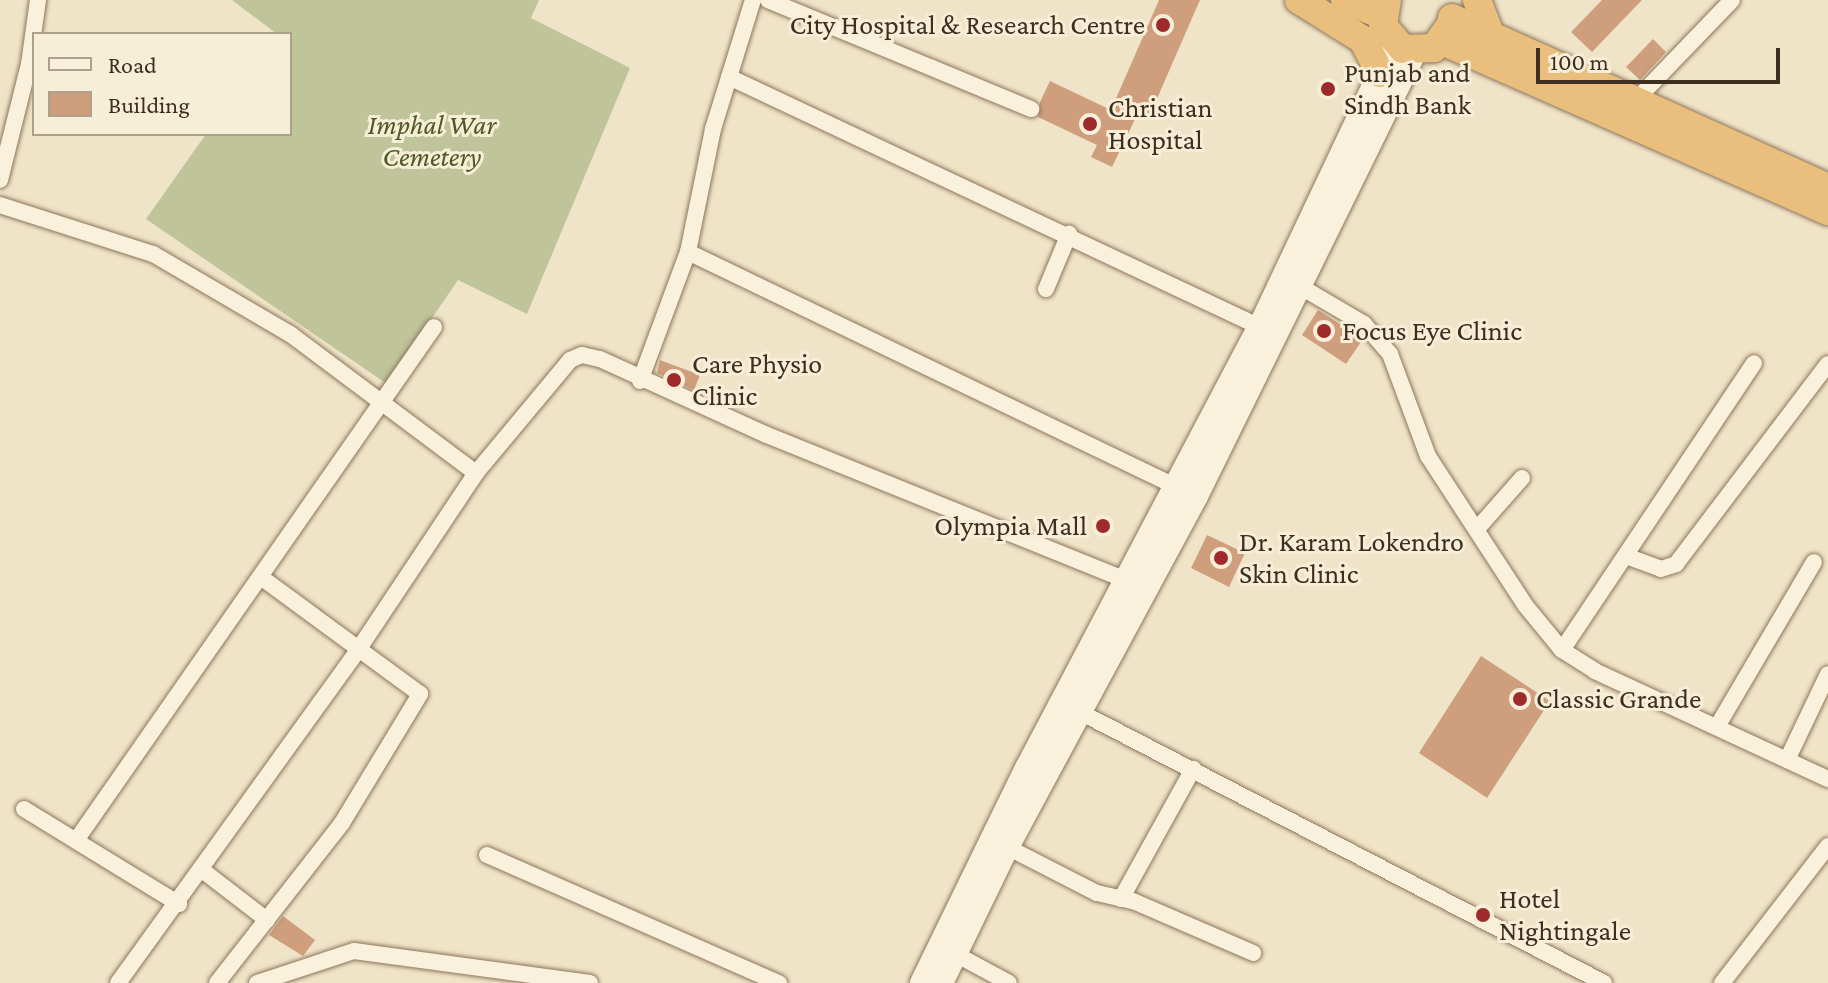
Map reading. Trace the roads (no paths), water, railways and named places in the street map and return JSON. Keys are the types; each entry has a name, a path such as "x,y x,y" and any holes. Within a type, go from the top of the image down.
{"highway":[{"path":"1299,0 1363,40 1380,73"},
{"path":"1345,0 1384,8 1404,48 1447,20"},
{"path":"1477,0 1491,36"},
{"path":"1447,20 1491,36 1828,188"},
{"path":"1447,20 1828,211"}],"main road":[{"path":"922,983 947,949 1007,847 1078,711 1128,581 1260,327 1380,73 1404,48"},
{"path":"941,983 947,949 1096,660 1301,287 1404,48"}],"street":[{"path":"34,32 38,0"},
{"path":"640,381 688,252 713,129 753,0"},
{"path":"768,0 1031,109"},
{"path":"1634,102 1732,0"},
{"path":"0,180 32,43"},
{"path":"729,77 1069,234 1260,327"},
{"path":"0,205 153,254 290,334 476,473"},
{"path":"1046,289 1069,234"},
{"path":"688,252 1179,488"},
{"path":"1301,287 1364,324 1390,354 1428,456 1525,605 1562,650 1595,671 1718,725 1828,779"},
{"path":"77,839 385,405 434,327"},
{"path":"118,983 179,904 358,650 476,473 570,360 582,355 600,359 640,381 1128,581"},
{"path":"1562,650 1754,363"},
{"path":"1626,556 1661,569 1676,564 1828,364"},
{"path":"1477,529 1522,478"},
{"path":"1718,725 1814,562"},
{"path":"217,983 342,823 418,702 415,686 358,650 261,577"},
{"path":"1787,760 1828,674"},
{"path":"1078,711 1193,769 1583,978 1604,983"},
{"path":"1121,899 1193,769"},
{"path":"24,809 179,904"},
{"path":"1722,983 1828,846"},
{"path":"1007,847 1097,893 1121,899 1253,953"},
{"path":"487,855 779,983"},
{"path":"202,870 267,920"},
{"path":"947,949 1009,983"},
{"path":"257,983 354,951 590,983"}],"place":[{"name":"City Hospital & Research Centre","path":"1163,25"},
{"name":"Punjab and Sindh Bank","path":"1328,89"},
{"name":"Christian Hospital","path":"1090,124"},
{"name":"Focus Eye Clinic","path":"1324,331"},
{"name":"Care Physio Clinic","path":"674,380"},
{"name":"Olympia Mall","path":"1103,526"},
{"name":"Dr. Karam Lokendro Skin Clinic","path":"1221,558"},
{"name":"Classic Grande","path":"1520,699"},
{"name":"Hotel Nightingale","path":"1483,915"}],"park label":[{"name":"Imphal War Cemetery","path":"432,141"}]}
